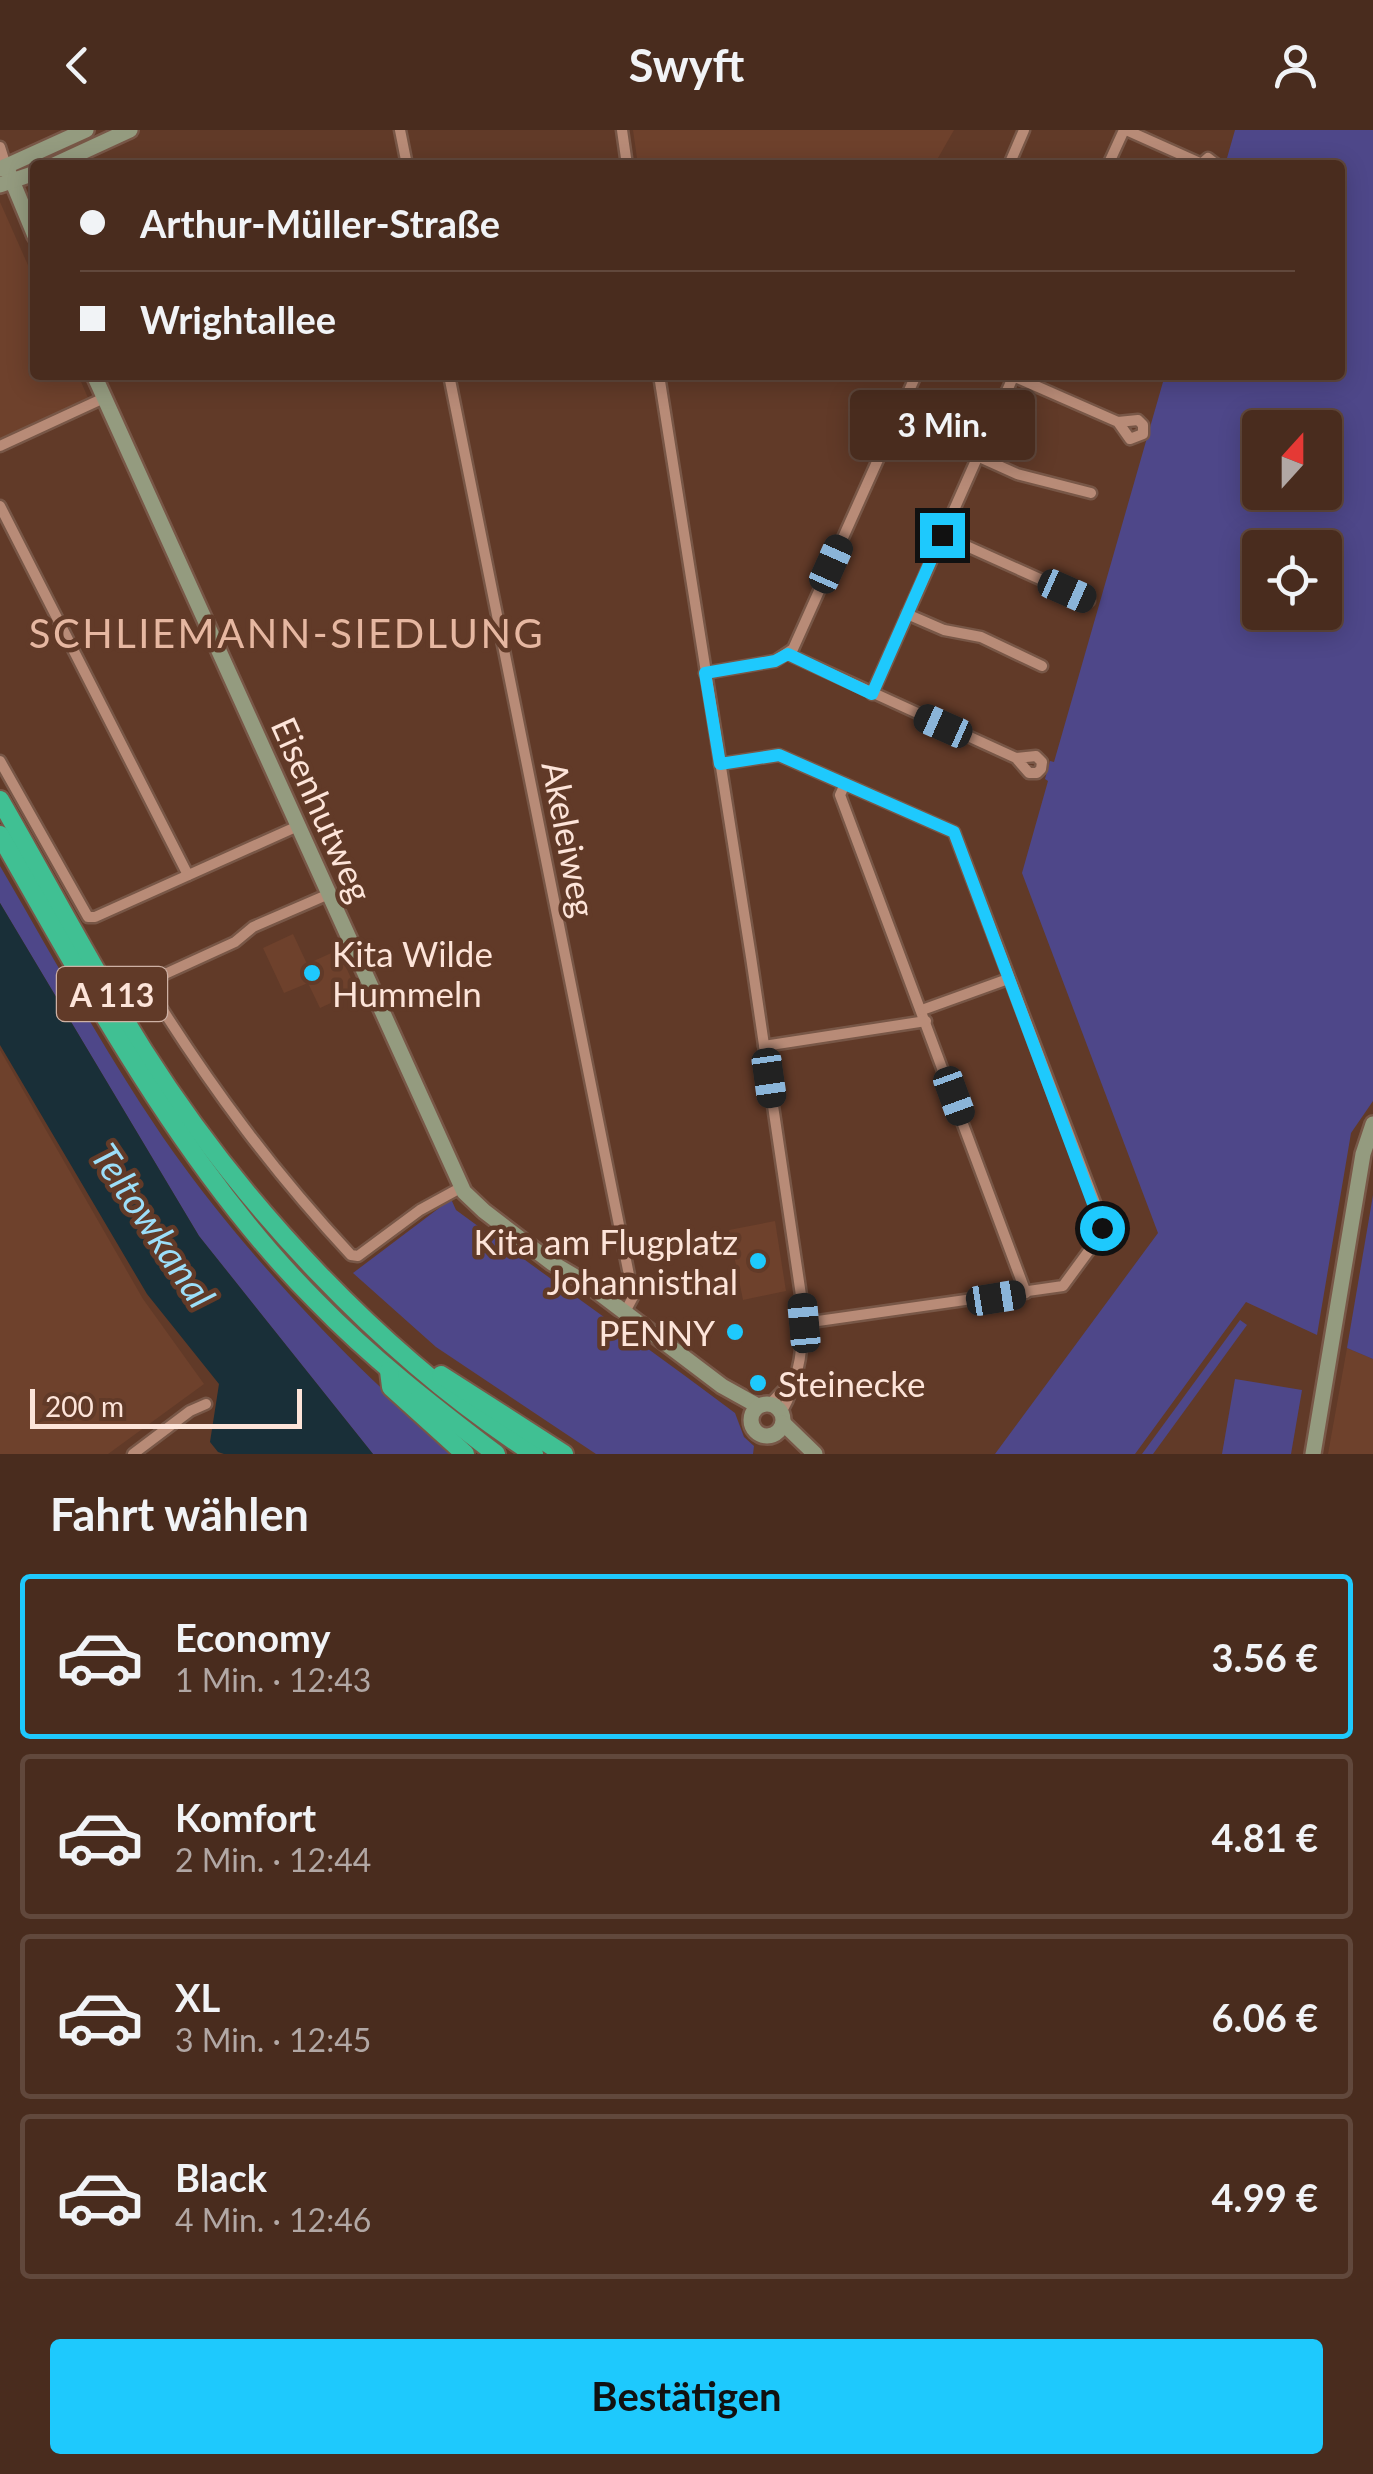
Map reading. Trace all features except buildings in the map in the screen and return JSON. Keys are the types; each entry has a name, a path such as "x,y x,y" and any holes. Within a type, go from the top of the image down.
{"highway":[{"name":"A 113","path":"0,800 144,1051 200,1132 272,1223 422,1371 534,1454"},
{"name":"A 113","path":"0,835 172,1122 260,1238 314,1299 389,1371 496,1454"},
{"path":"389,1371 391,1387 465,1454"},
{"path":"422,1371 440,1374 564,1454"}],"street":[{"path":"33,160 86,130"},
{"path":"65,160 130,130"},
{"path":"400,130 406,160"},
{"path":"622,130 626,160"},
{"path":"1011,160 1024,130"},
{"path":"1110,160 1125,130 1192,160"},
{"path":"1158,143 1164,130"},
{"path":"0,147 4,176 30,226"},
{"path":"4,176 30,161"},
{"path":"4,176 30,173"},
{"name":"Eisenhutweg","path":"96,380 462,1187 484,1211 722,1386 770,1416 813,1454"},
{"name":"Akeleiweg","path":"450,380 632,1290 633,1297 624,1312"},
{"path":"660,380 804,1323 792,1380 770,1416"},
{"path":"705,673 775,661 788,654 797,642 914,380"},
{"path":"872,694 1011,380"},
{"path":"1024,380 1118,422"},
{"path":"0,446 104,398"},
{"path":"977,456 1017,474 1091,493"},
{"path":"0,506 188,875"},
{"path":"942,535 1089,600"},
{"path":"907,614 944,630 981,637 1042,666"},
{"path":"788,654 1016,758"},
{"path":"720,764 779,755 954,832 1102,1221 1099,1237 1063,1286 804,1323"},
{"path":"0,762 88,917 298,826"},
{"path":"845,784 840,794 1026,1293"},
{"path":"329,894 253,927 230,945 154,979 152,993 251,1141 351,1255 358,1256 420,1210 462,1187"},
{"path":"764,1046 924,1016 1008,978"},
{"path":"1312,1454 1362,1160 1373,1124"},
{"path":"133,1454 190,1410 206,1404"}],"shaded area":[{"path":"633,130 954,130 937,160 637,160"},
{"path":"1235,130 1373,130 1373,1101 1351,1133 1317,1335 1246,1302 1135,1454 995,1454 1158,1233 1022,873 1050,761 1054,762 1164,380 1345,380 1345,160 1226,160"},
{"path":"0,202 30,270 30,380 80,380 89,400 0,440"},
{"path":"0,866 128,1083 204,1193 342,1350 455,1454 373,1454 199,1236 0,903"},
{"name":"Kita Wilde Hummeln","path":"293,934 307,964 338,950 357,991 320,1008 308,983 284,993 263,948"},
{"path":"0,1050 143,1299 204,1384 108,1454 0,1454"},
{"path":"1373,1195 1373,1359 1347,1348"},
{"path":"451,1199 456,1210 735,1413 744,1437 754,1446 753,1454 596,1454 436,1347 353,1273"},
{"name":"Kita am Flugplatz Johannisthal","path":"775,1221 786,1291 743,1300 729,1230"},
{"path":"1240,1320 1247,1325 1153,1454 1142,1454"},
{"path":"1347,1348 1373,1359 1373,1454 1328,1454"},
{"path":"1235,1379 1302,1390 1291,1454 1222,1454"}],"water":[{"name":"Teltowkanal","path":"0,903 199,1236 373,1454 224,1454 210,1442 219,1384 147,1294 0,1045"}],"place":[{"name":"Kita Wilde Hummeln","path":"312,973"},
{"name":"Kita am Flugplatz Johannisthal","path":"758,1261"},
{"name":"PENNY","path":"735,1332"},
{"name":"Steinecke","path":"758,1383"}],"district":[{"name":"SCHLIEMANN-SIEDLUNG","path":"287,633"}],"route":[{"path":"942,535 872,694 788,654 775,661 705,673 720,764 779,755 954,832 1102,1228"}]}
